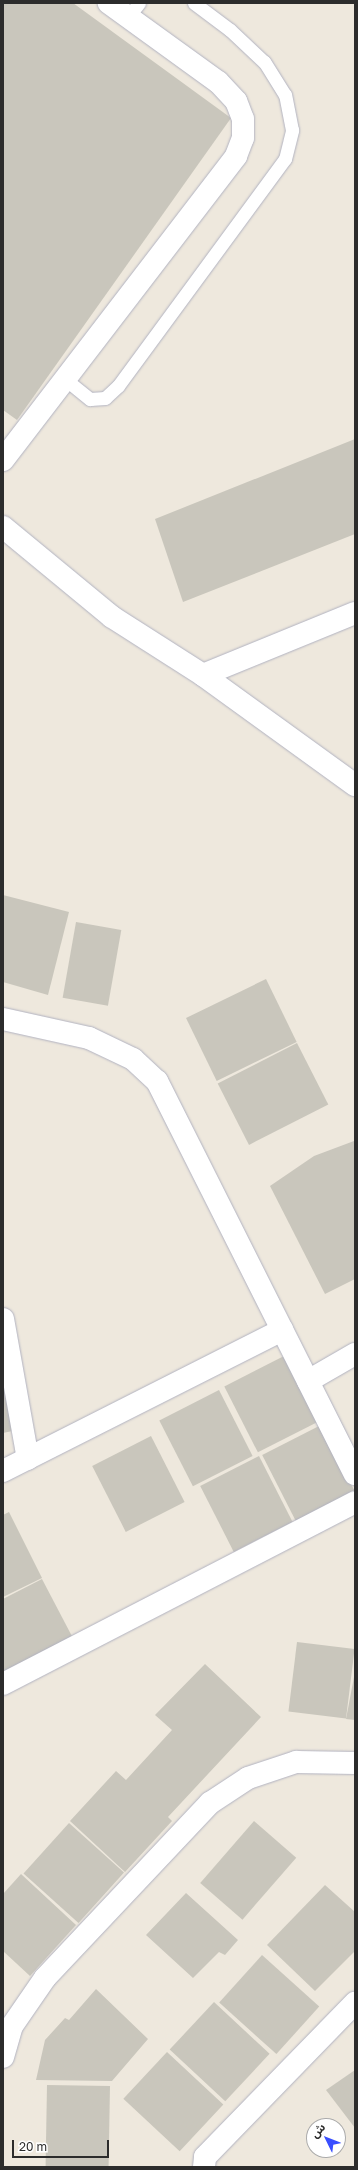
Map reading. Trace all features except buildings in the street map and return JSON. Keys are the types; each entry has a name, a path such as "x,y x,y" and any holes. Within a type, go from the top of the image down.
{"street":[{"path":"3,460 236,156 243,138 243,119 236,101 218,82 133,10 109,3"},
{"path":"3,527 112,617 203,675 355,785"},
{"path":"203,675 355,613"},
{"path":"3,1019 89,1038 133,1059 157,1081 355,1474"},
{"path":"3,1320 28,1459"},
{"path":"3,1471 282,1330"},
{"path":"308,1381 355,1354"},
{"path":"3,1684 355,1502"},
{"path":"3,2057 12,2026 45,1978 210,1803 248,1778 296,1762 355,1763"},
{"path":"204,2167 205,2157 355,2003"}],"lane":[{"path":"65,379 90,399 105,398 118,386 285,159 292,130 285,94 264,62 230,30 194,3"}]}
